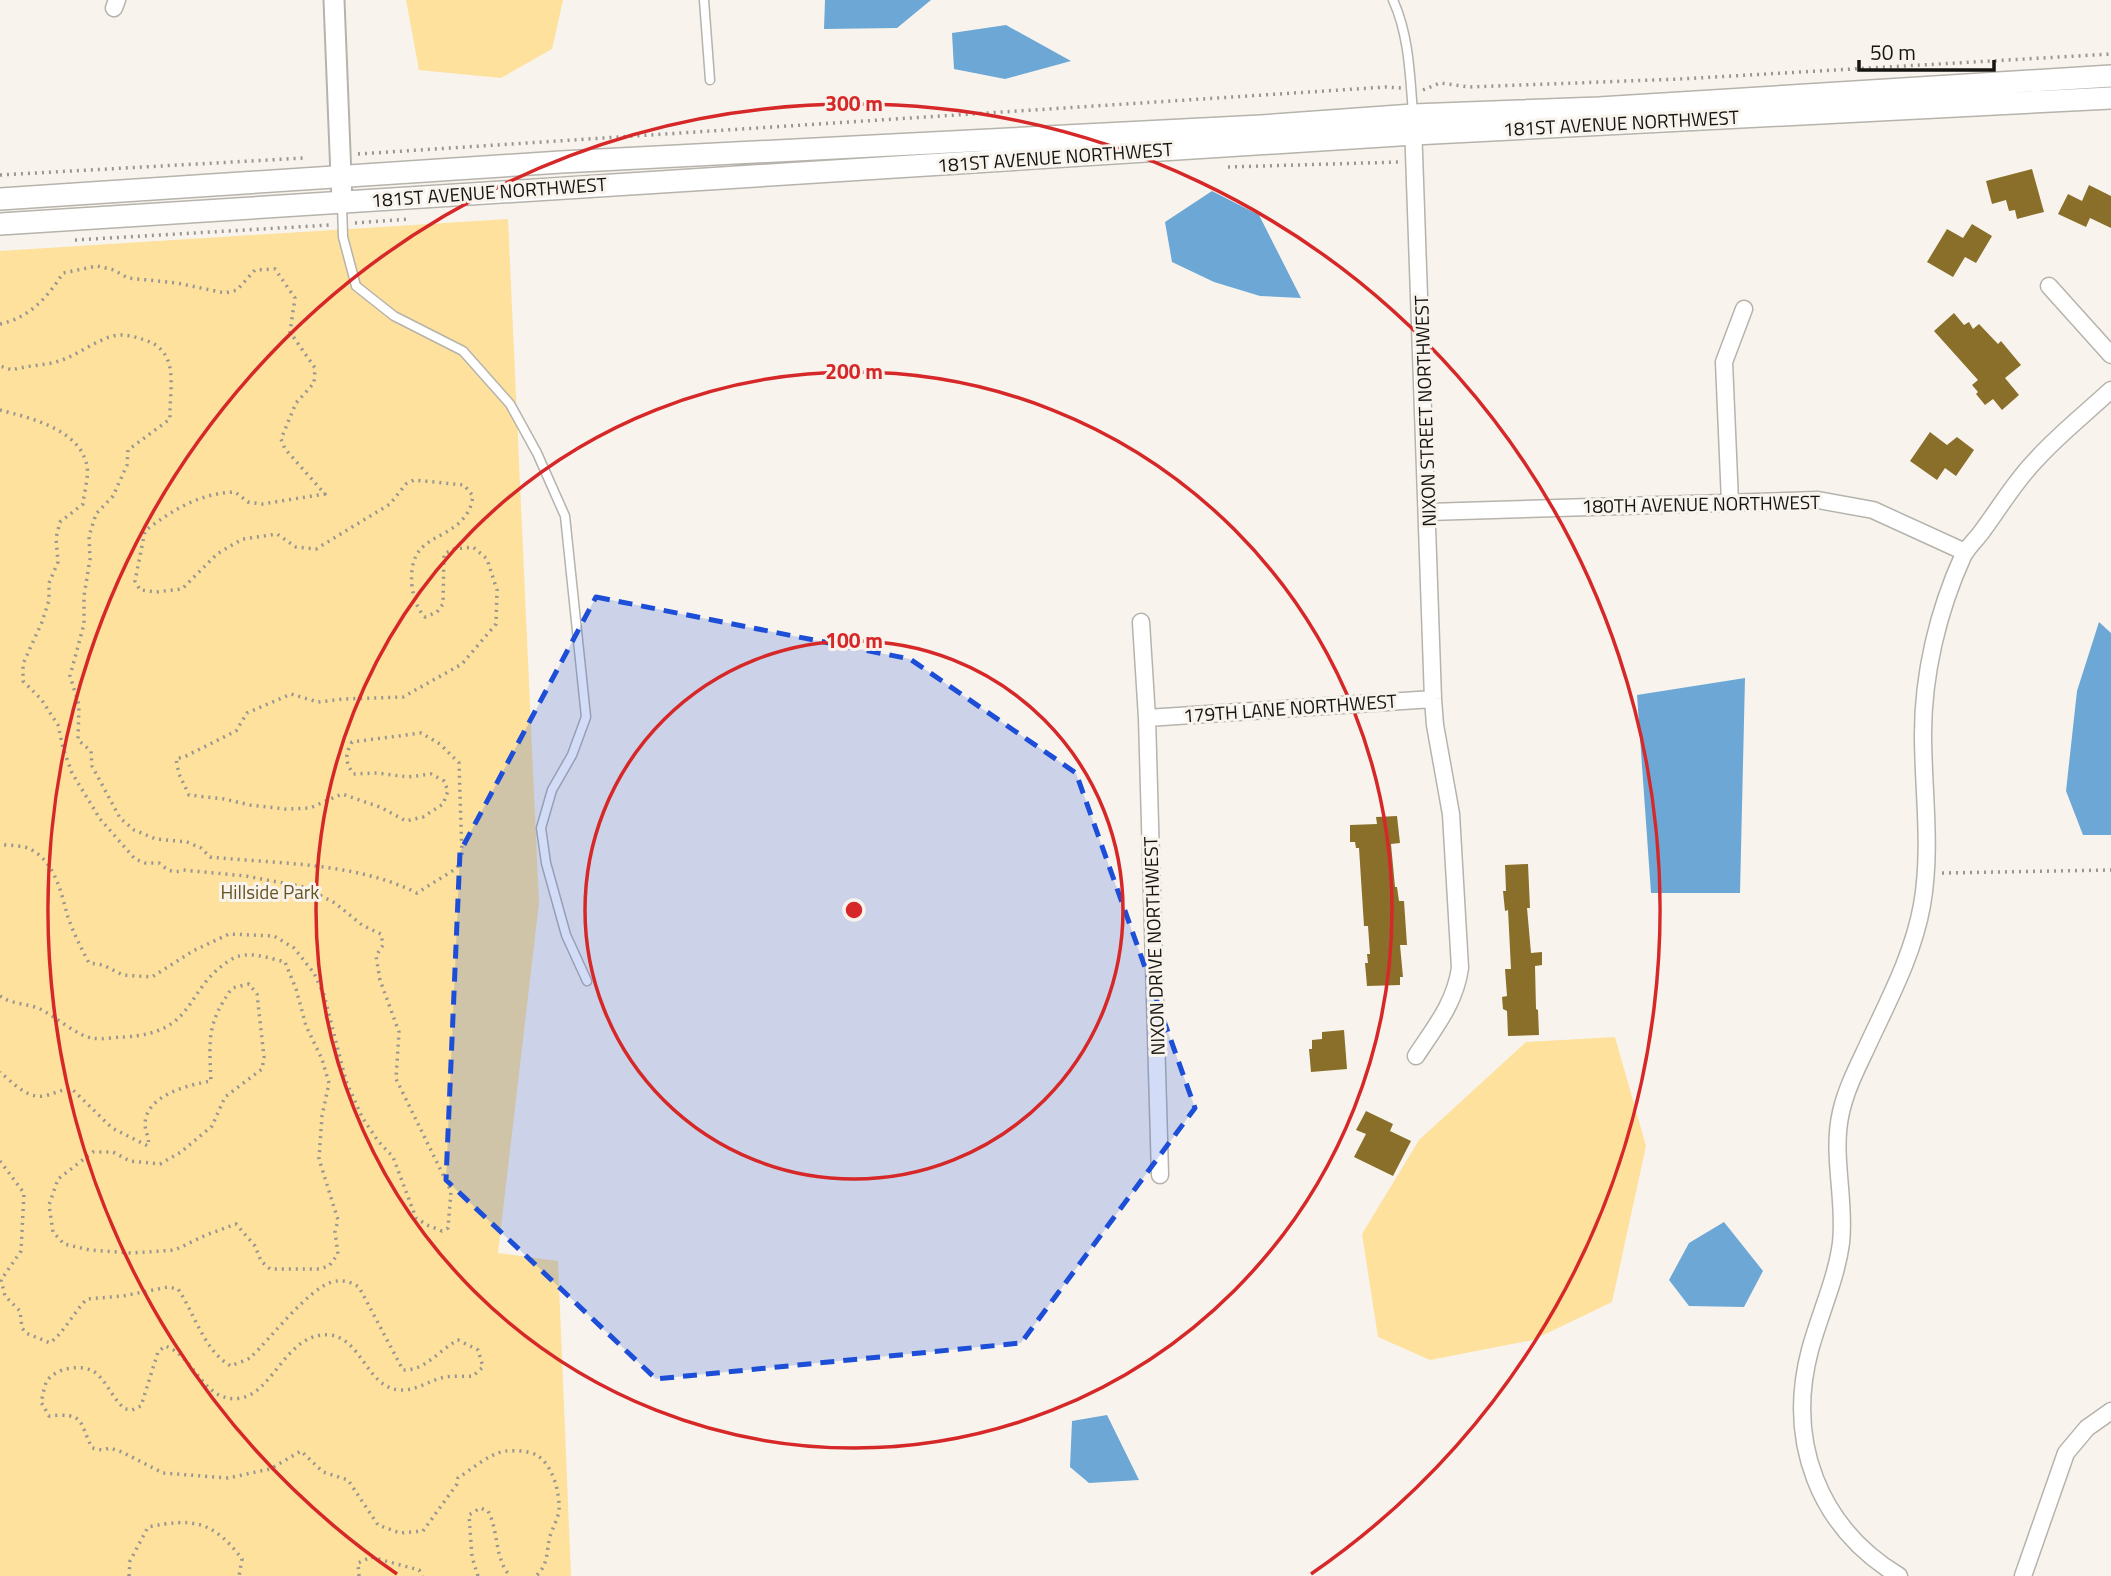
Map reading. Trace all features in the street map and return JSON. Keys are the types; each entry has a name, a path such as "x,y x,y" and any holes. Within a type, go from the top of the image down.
{"main road":[{"name":"181ST AVENUE NORTHWEST","path":"0,224 342,202 1599,108 2111,76"},
{"name":"181ST AVENUE NORTHWEST","path":"0,199 561,162 1261,126 1413,124 2111,98"}],"street":[{"path":"334,0 342,202"},
{"name":"NIXON STREET NORTHWEST","path":"1413,124 1433,699 1451,814 1460,968 1452,1001 1416,1056"},
{"path":"2049,286 2111,355"},
{"path":"1730,502 1724,362 1744,309"},
{"path":"1899,1576 1875,1561 1844,1529 1821,1496 1809,1462 1803,1422 1804,1382 1810,1350 1838,1266 1842,1235 1838,1168 1841,1112 1850,1083 1896,985 1917,932 1927,873 1924,699 1933,642 1965,552 2034,461 2111,390"},
{"name":"180TH AVENUE NORTHWEST","path":"1428,512 1818,500 1873,510 1900,520 1965,552"},
{"name":"NIXON DRIVE NORTHWEST","path":"1141,622 1147,718 1160,1175"},
{"name":"179TH LANE NORTHWEST","path":"1147,718 1433,699"},
{"path":"2023,1576 2066,1453 2087,1428 2111,1411"}],"lane":[{"path":"704,0 710,80"},
{"path":"1394,0 1401,18 1410,68 1413,124"},
{"path":"342,202 343,237 356,286 394,316 463,351 510,404 537,453 565,516 586,718 572,755 552,790 541,828 546,863 566,935 587,981"}],"path":[{"path":"1420,91 1440,83 1469,87 1681,79 2111,54"},
{"path":"365,153 1399,88"},
{"path":"0,175 315,157"},
{"path":"0,324 16,321 36,306 63,272 97,266 114,270 128,278 177,283 225,293 237,290 255,270 275,269 295,298 290,332 315,368 314,383 296,403 281,439 285,449 325,494 262,504 248,502 235,492 216,492 169,513 145,531 135,581 140,590 156,592 182,589 217,554 243,539 277,534 296,547 316,549 390,504 406,484 414,480 464,485 473,496 469,511 456,525 431,539 419,550 411,569 413,593 419,611 425,617 438,612 443,604 444,554 454,549 473,547 487,559 497,590 496,624 462,664 402,697 344,698 318,702 291,694 247,713 236,731 176,759 179,774 189,795 285,809 310,807 342,794 380,807 406,821 424,817 443,804 448,791 444,781 431,774 408,777 377,773 354,775 346,762 346,751 352,742 421,733 440,744 459,763 462,857 457,868 417,892 392,880 337,869 210,857 201,848 187,842 156,839 134,830 120,818 92,766 91,751 78,740 79,705 70,676 84,624 84,596 90,559 89,536 96,514 113,496 127,465 128,450 170,419 170,363 159,345 130,335 114,335 58,361 26,365 12,370 0,366"},
{"path":"0,410 47,424 64,434 84,454 88,469 83,503 60,522 57,538 58,562 50,583 49,600 23,664 23,681 41,699 58,725 72,773 100,820 135,859 145,863 159,863 176,872 183,870 246,876 304,887 335,903 362,925 381,934 383,945 376,956 380,980 399,1032 396,1079 451,1191 448,1228 442,1231 428,1226 416,1217 393,1157 378,1141 362,1116 346,1080 324,995 314,972 294,948 274,936 229,934 192,951 152,977 123,975 103,965 89,962 75,934 66,902 48,861 30,848 0,844"},
{"path":"1927,873 2111,870"},
{"path":"0,996 9,1002 38,1008 90,1038 141,1036 157,1033 179,1020 209,979 234,957 256,955 285,962 306,1026 322,1059 329,1083 322,1116 320,1159 338,1220 335,1232 338,1254 329,1266 319,1269 270,1269 261,1261 255,1246 236,1224 175,1250 132,1253 90,1250 64,1244 53,1232 49,1205 58,1179 93,1152 113,1152 130,1161 160,1164 181,1152 212,1126 225,1097 262,1069 264,1057 257,994 249,984 232,988 218,1008 209,1036 211,1081 180,1087 151,1107 145,1124 148,1146 112,1128 72,1089 61,1089 42,1096 23,1091 0,1072"},
{"path":"0,1161 24,1193 21,1251 1,1280 5,1296 20,1311 22,1328 26,1333 50,1343 62,1334 87,1299 123,1296 168,1287 178,1289 208,1343 220,1360 231,1366 249,1359 272,1332 314,1293 332,1282 349,1281 359,1287 403,1370 414,1370 458,1339 478,1350 483,1367 473,1376 443,1377 420,1387 400,1390 388,1387 366,1367 350,1344 331,1335 300,1342 253,1392 242,1398 229,1398 214,1392 199,1378 184,1357 174,1349 164,1346 158,1352 141,1406 132,1410 125,1409 98,1375 91,1370 76,1368 58,1371 47,1381 41,1402 49,1416 64,1414 75,1417 83,1423 92,1448 110,1448 122,1452 163,1473 228,1478 270,1469 301,1451 323,1472 348,1480 378,1525 400,1533 423,1531 458,1478 485,1461 503,1451 523,1451 538,1455 551,1472 559,1499 547,1562 536,1576"},
{"path":"478,1576 472,1556 469,1515 480,1507 488,1511 495,1524 501,1566 510,1576"},
{"path":"129,1576 130,1561 148,1527 176,1522 206,1525 230,1543 242,1559 239,1576"},
{"path":"359,1576 358,1563 371,1557 419,1570 423,1576"}],"highlighted area":[{"path":"596,597 910,659 1076,773 1195,1108 1021,1343 656,1379 446,1180 460,852"}],"green space":[{"path":"406,0 563,0 552,49 501,78 419,70"},
{"name":"Hillside Park","path":"508,219 539,903 498,1253 558,1261 571,1576 0,1576 0,251"},
{"path":"1615,1037 1646,1146 1612,1302 1533,1340 1430,1360 1378,1337 1362,1234 1419,1140 1526,1042"}],"water":[{"path":"825,0 931,0 897,28 824,29"},
{"path":"1006,25 1071,61 1005,79 954,69 952,33"},
{"path":"1212,191 1259,215 1301,298 1260,296 1214,282 1172,262 1165,222"},
{"path":"2099,622 2111,633 2111,835 2083,835 2066,791 2077,691"},
{"path":"1745,678 1740,893 1651,893 1637,695"},
{"path":"1724,1222 1763,1271 1744,1307 1689,1306 1669,1280 1689,1243"},
{"path":"1107,1415 1139,1480 1089,1483 1070,1467 1072,1421"}],"building":[{"path":"2032,169 2044,212 2017,219 2015,210 2009,211 2006,200 1992,204 1986,181"},
{"path":"2089,185 2111,196 2111,228 2090,218 2086,227 2058,214 2068,194 2082,201"},
{"path":"1972,224 1992,236 1976,263 1965,257 1953,277 1927,262 1947,229 1963,238"},
{"path":"1954,313 1964,325 1969,322 1973,329 1979,324 1998,344 2001,341 2021,365 2005,378 2019,395 2002,410 1993,399 1985,405 1972,385 1978,380 1934,331"},
{"path":"1930,432 1947,445 1957,437 1974,450 1956,476 1945,468 1937,480 1910,461"},
{"path":"1397,816 1400,843 1391,844 1395,887 1399,901 1404,901 1407,945 1400,945 1403,977 1400,977 1400,985 1367,986 1365,963 1368,963 1367,954 1370,954 1368,926 1364,926 1359,848 1356,848 1355,842 1350,842 1350,825 1377,824 1376,817"},
{"path":"1528,864 1530,908 1527,908 1531,953 1542,952 1542,965 1535,966 1539,1035 1508,1036 1507,1011 1503,1009 1502,997 1507,996 1505,969 1511,969 1508,910 1505,911 1503,891 1506,891 1505,865"},
{"path":"1344,1030 1347,1069 1311,1072 1309,1049 1312,1049 1312,1040 1322,1039 1322,1032"},
{"path":"1366,1111 1393,1124 1390,1131 1411,1141 1393,1176 1354,1157 1366,1134 1356,1130"}]}
